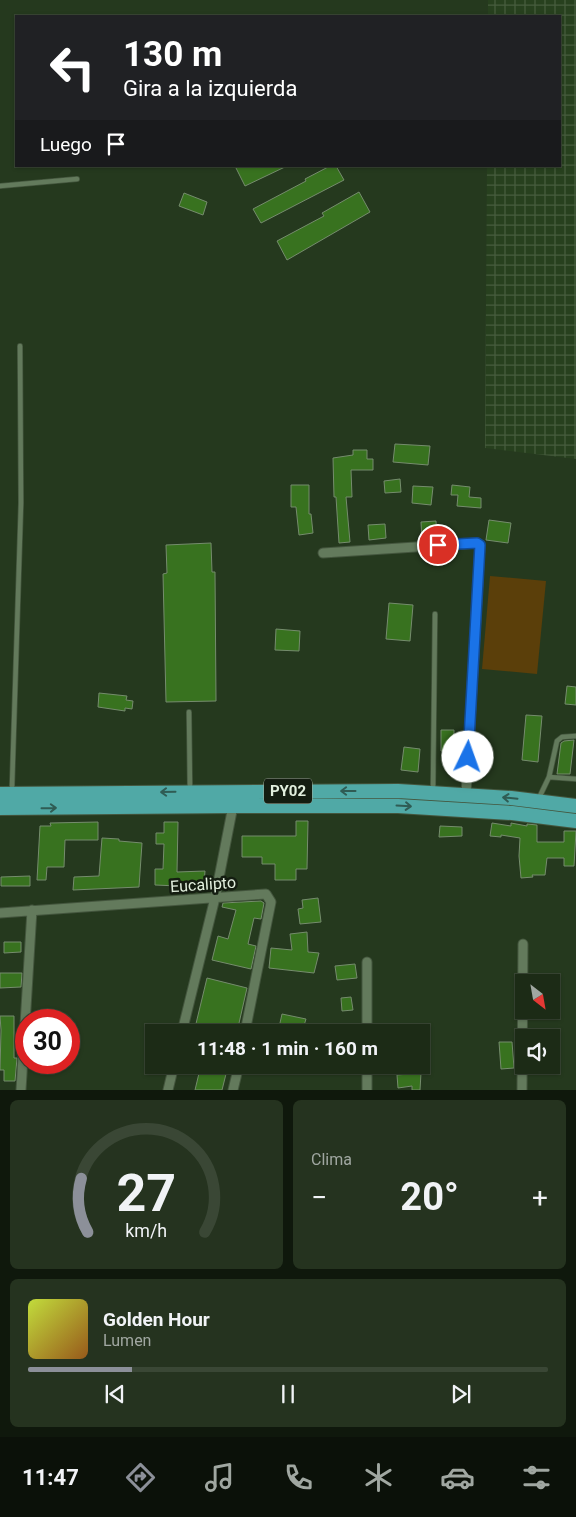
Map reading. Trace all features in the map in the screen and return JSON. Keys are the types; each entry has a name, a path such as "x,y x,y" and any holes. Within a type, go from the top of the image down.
{"highway":[{"path":"6,786 101,793"},
{"name":"PY02","path":"0,794 398,790 511,798 576,806"},
{"name":"PY02","path":"0,808 398,806 512,813 576,821"}],"street":[{"path":"322,553 477,543 480,545 466,795"},
{"path":"184,1024 215,898 233,806"},
{"name":"Eucalipto","path":"0,913 266,894 271,902 248,1024"},
{"path":"21,1090 32,910"},
{"path":"522,1090 523,944"},
{"path":"367,962 367,1024"},
{"path":"168,1090 172,1074"},
{"path":"233,1090 237,1074"},
{"path":"367,1074 367,1090"}],"lane":[{"path":"0,186 77,179"},
{"path":"6,786 21,503 20,346"},
{"path":"433,793 435,614"},
{"path":"189,712 190,792"},
{"path":"538,801 548,777 558,741 562,737 576,736"},
{"path":"548,777 576,779"}],"shaded area":[{"path":"488,0 576,0 576,459 485,448 487,167 561,167 561,15 488,15"},
{"path":"490,576 546,581 537,674 482,669"}],"building":[{"path":"236,167 285,167 245,186"},
{"path":"328,167 337,167 344,180 261,223 253,209 306,181 305,179"},
{"path":"359,192 370,212 287,260 277,241 324,216 322,213"},
{"path":"184,193 207,202 203,215 179,206"},
{"path":"395,444 430,446 428,465 393,462"},
{"path":"353,450 367,450 367,459 373,459 373,470 351,470 352,497 346,497 350,542 339,543 336,497 334,497 333,458 353,455"},
{"path":"400,479 401,492 385,493 384,481"},
{"path":"291,485 309,485 309,514 311,514 313,533 299,535 296,507 291,507"},
{"path":"452,485 470,487 469,497 481,498 481,508 457,506 458,495 451,495"},
{"path":"413,486 433,487 431,505 412,503"},
{"path":"489,520 511,523 508,543 486,540"},
{"path":"436,521 437,539 422,540 421,522"},
{"path":"385,524 386,538 369,540 368,525"},
{"path":"211,543 212,572 215,572 216,701 166,702 163,574 167,573 166,545"},
{"path":"389,603 413,605 410,641 386,639"},
{"path":"276,629 300,631 299,651 275,650"},
{"path":"567,686 576,687 576,705 565,704"},
{"path":"99,693 127,696 126,700 133,701 132,709 125,708 125,711 98,707"},
{"path":"526,715 542,716 538,762 522,760"},
{"path":"441,730 454,730 454,751 441,751"},
{"path":"574,740 570,774 557,774 561,743"},
{"path":"404,747 420,749 418,772 401,770"},
{"path":"296,821 308,821 307,869 296,869 296,880 275,880 275,864 262,864 262,857 242,857 242,836 296,836"},
{"path":"98,822 98,840 65,840 64,867 47,867 46,880 37,880 40,826 51,826 50,823"},
{"path":"164,822 178,822 177,872 205,871 204,884 155,885 155,869 163,869 164,844 156,844 156,833 164,833"},
{"path":"492,823 511,826 511,823 527,826 527,824 537,825 537,842 564,842 564,831 576,831 574,866 564,866 564,858 547,858 545,875 532,875 533,877 521,878 520,838 501,835 501,837 490,836"},
{"path":"440,826 462,827 462,836 439,837"},
{"path":"102,838 142,843 139,887 73,890 74,877 99,876"},
{"path":"30,876 30,886 1,886 1,877"},
{"path":"318,898 321,922 300,924 298,909 303,908 302,900"},
{"path":"261,901 264,903 261,919 254,918 248,944 256,946 251,969 212,960 218,936 228,939 236,910 222,907 223,903"},
{"path":"307,932 308,952 319,953 314,973 269,968 271,948 292,950 290,934"},
{"path":"4,942 21,942 21,952 4,953"},
{"path":"355,964 357,978 337,980 335,966"},
{"path":"0,973 22,973 21,987 0,988"},
{"path":"207,978 247,988 239,1024 196,1024"},
{"path":"351,997 353,1010 342,1011 341,998"},
{"path":"282,1014 306,1019 304,1024 280,1024"},
{"path":"0,1016 14,1016 15,1081 4,1081 4,1070 0,1070"},
{"path":"499,1042 512,1042 514,1068 501,1069"},
{"path":"199,1074 226,1074 222,1090 195,1090"},
{"path":"421,1074 420,1090 412,1090 412,1086 398,1088 397,1075"}],"route":[{"path":"438,545 477,543 480,545 468,757"}]}
